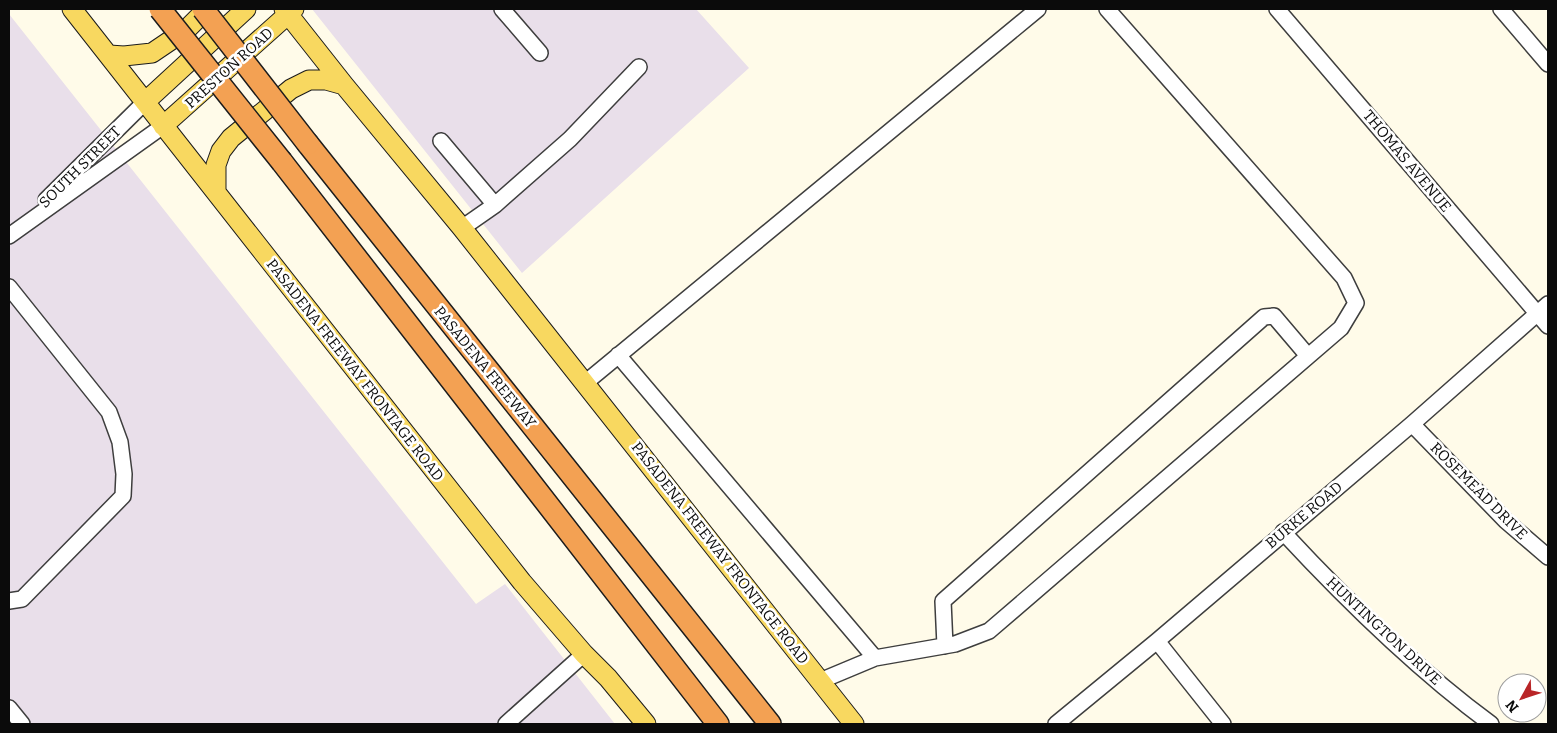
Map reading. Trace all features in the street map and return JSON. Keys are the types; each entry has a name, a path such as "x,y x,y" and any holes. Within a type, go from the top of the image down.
{"highway":[{"path":"160,9 282,162 718,724"},
{"name":"PASADENA FREEWAY","path":"205,9 308,144 770,724"}],"main road":[{"name":"PASADENA FREEWAY FRONTAGE ROAD","path":"72,9 522,582 584,654 608,678 646,724"},
{"path":"109,55 124,56 152,53 186,30 205,9"},
{"name":"PRESTON ROAD","path":"145,102 246,9"},
{"name":"PASADENA FREEWAY FRONTAGE ROAD","path":"289,10 344,85 462,228 854,724"},
{"name":"PRESTON ROAD","path":"163,126 289,10"},
{"path":"216,192 216,165 220,151 230,138 291,88 309,80 326,80 344,85"}],"street":[{"path":"502,9 540,53"},
{"path":"584,383 1038,9"},
{"path":"820,682 875,658 955,644 989,631 1341,328 1356,304 1344,278 1107,9"},
{"name":"THOMAS AVENUE","path":"1277,9 1548,326"},
{"path":"1500,9 1548,64"},
{"path":"462,228 495,205 570,140 639,67"},
{"name":"SOUTH STREET","path":"12,234 145,102"},
{"path":"12,234 163,126"},
{"path":"441,142 495,205"},
{"path":"9,287 109,412 120,442 124,474 123,496 22,599 9,601"},
{"name":"BURKE ROAD","path":"1056,724 1157,641 1412,424 1548,304"},
{"path":"945,646 942,601 1264,317 1274,316 1308,356"},
{"path":"618,356 875,658"},
{"name":"ROSEMEAD DRIVE","path":"1412,424 1506,521 1548,558"},
{"name":"HUNTINGTON DRIVE","path":"1283,532 1332,585 1377,628 1425,671 1491,724"},
{"path":"1157,641 1223,724"},
{"path":"506,724 584,654"},
{"path":"9,708 22,724"}],"shaded area":[{"path":"312,9 696,9 749,68 522,273"},
{"path":"9,14 476,604 505,584 615,724 9,724"}]}
